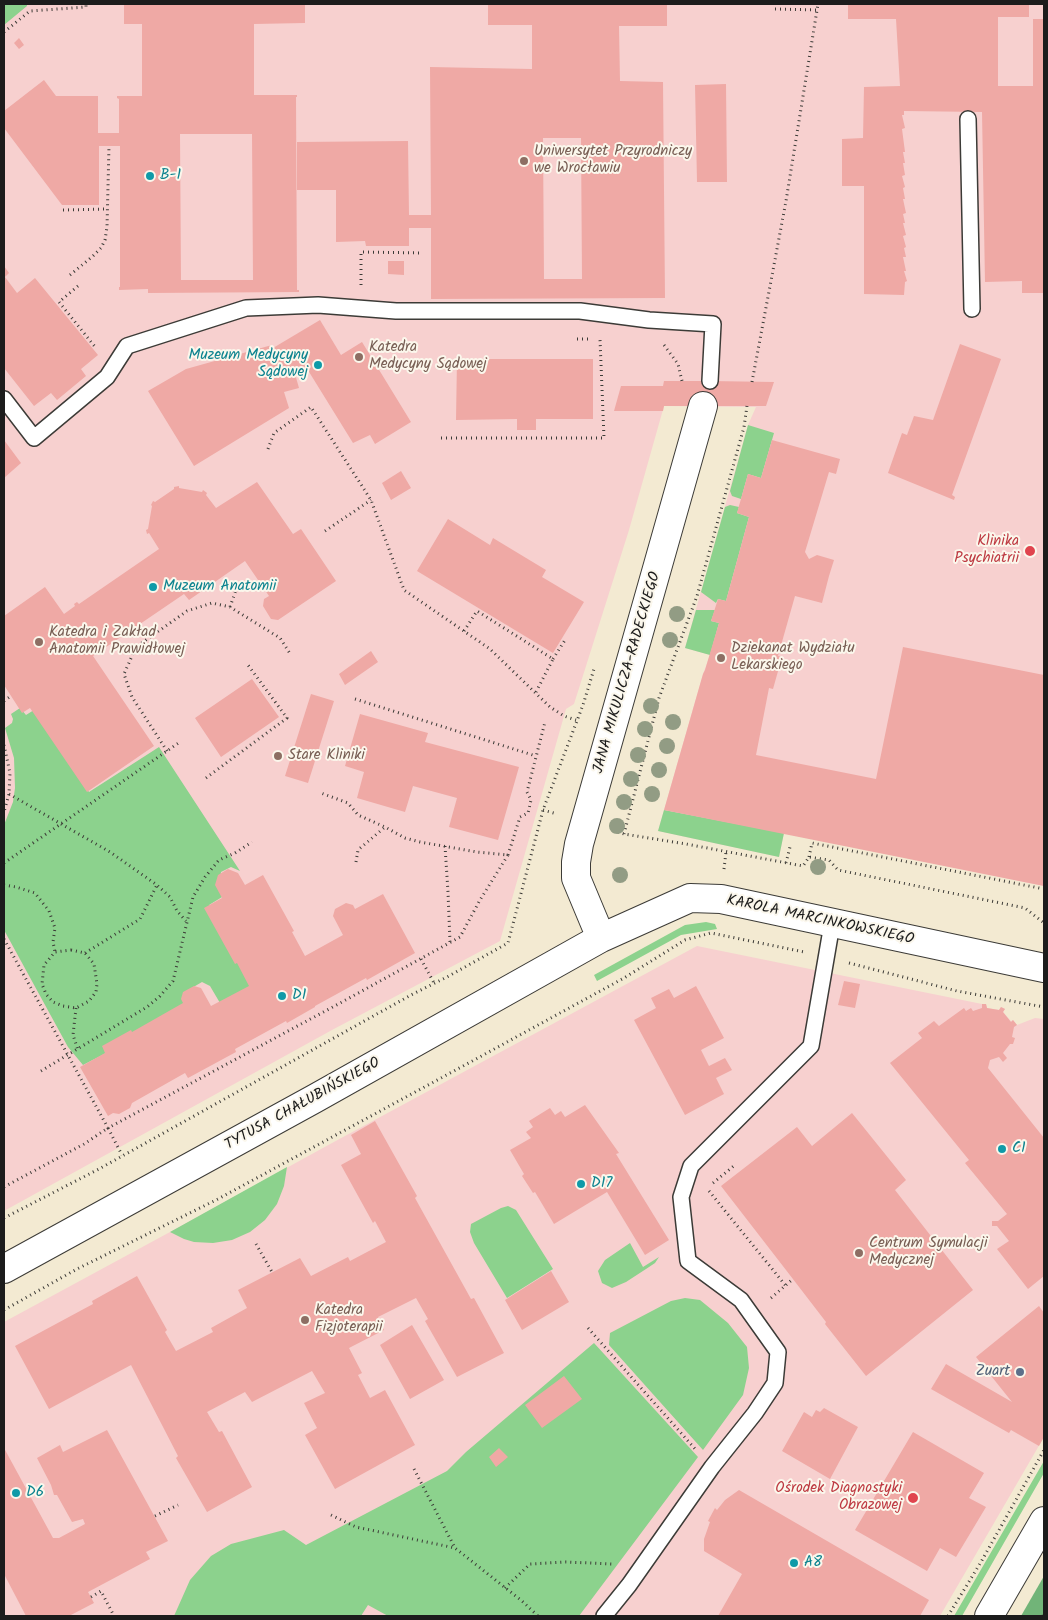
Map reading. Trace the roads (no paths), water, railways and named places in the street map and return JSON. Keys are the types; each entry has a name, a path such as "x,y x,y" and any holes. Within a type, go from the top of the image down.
{"street":[{"name":"JANA MIKULICZA-RADECKIEGO","path":"602,938 576,878 579,844 707,394"},
{"name":"KAROLA MARCINKOWSKIEGO","path":"602,938 690,898 722,900 1044,968"},
{"name":"TYTUSA CHAŁUBIŃSKIEGO","path":"4,1269 602,938"},
{"path":"990,1616 1044,1521"}],"lane":[{"path":"968,119 972,309"},
{"path":"4,399 34,438 107,377 127,346 246,308 318,305 396,311 580,311 649,320 713,324 707,394"},
{"path":"604,1616 638,1572 712,1467 755,1413 775,1383 778,1352 741,1300 688,1261 681,1197 691,1166 811,1046 832,924"}],"place":[{"name":"Uniwersytet Przyrodniczy we Wrocławiu","path":"524,161"},
{"name":"B-1","path":"150,176"},
{"name":"Katedra Medycyny Sądowej","path":"359,357"},
{"name":"Muzeum Medycyny Sądowej","path":"318,365"},
{"name":"Klinika Psychiatrii","path":"1030,551"},
{"name":"Muzeum Anatomii","path":"153,587"},
{"name":"Katedra i Zakład Anatomii Prawidłowej","path":"39,642"},
{"name":"Dziekanat Wydziału Lekarskiego","path":"721,658"},
{"name":"Stare Kliniki","path":"278,756"},
{"name":"D1","path":"282,996"},
{"name":"C1","path":"1002,1149"},
{"name":"D17","path":"581,1184"},
{"name":"Centrum Symulacji Medycznej","path":"859,1253"},
{"name":"Katedra Fizjoterapii","path":"305,1320"},
{"name":"Zuart","path":"1020,1372"},
{"name":"D6","path":"16,1493"},
{"name":"Ośrodek Diagnostyki Obrazowej","path":"913,1498"},
{"name":"A8","path":"794,1563"}]}
